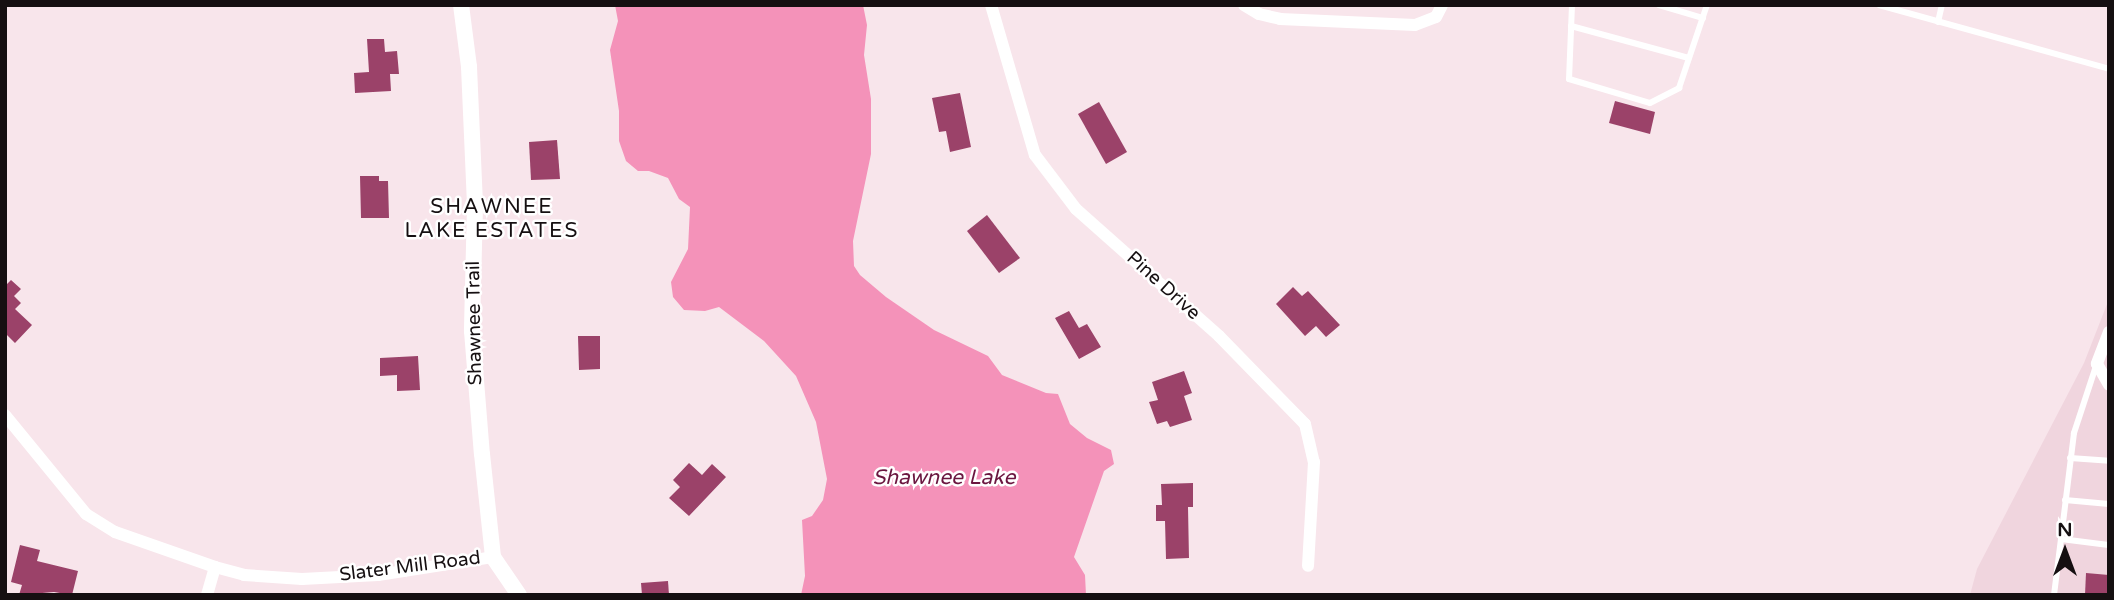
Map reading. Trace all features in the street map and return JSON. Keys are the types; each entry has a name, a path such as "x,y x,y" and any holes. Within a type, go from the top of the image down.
{"street":[{"name":"Shawnee Trail","path":"461,5 469,66 475,205 472,331 493,557"},
{"name":"Pine Drive","path":"991,5 1015,98 1035,155 1076,209 1219,336 1305,424 1314,463 1308,566"},
{"path":"1244,5 1280,19 1415,26 1436,16 1442,5"},
{"path":"2109,332 2097,364 2109,385"},
{"name":"Slater Mill Road","path":"5,415 86,514 115,532 244,575 302,579 378,575 493,557 519,595"},
{"path":"207,595 215,567"}],"lane":[{"path":"1572,5 1569,79 1650,103 1679,88 1707,5"},
{"path":"1659,5 1703,18"},
{"path":"1879,5 2109,69"},
{"path":"1938,22 1942,5"},
{"path":"1571,26 1689,58"},
{"path":"2054,595 2074,433 2097,364"},
{"path":"2070,457 2109,461"},
{"path":"2065,500 2109,504"},
{"path":"2060,539 2109,545"}],"shaded area":[{"path":"2109,299 2109,595 1970,595 1977,569 2084,363"}],"water":[{"name":"Shawnee Lake","path":"615,5 863,5 867,25 864,55 871,99 871,154 853,241 854,266 860,275 886,297 934,330 988,356 1002,375 1046,393 1058,394 1070,424 1087,438 1111,450 1114,464 1104,471 1074,557 1085,575 1086,595 801,595 805,576 802,520 812,516 823,500 827,479 816,422 796,376 764,341 719,307 705,311 684,310 673,297 671,282 688,249 690,207 679,199 668,178 649,171 638,171 626,161 619,141 619,111 610,50 618,21"}],"building":[{"path":"367,39 384,39 385,52 397,51 399,74 390,74 391,91 355,93 354,73 369,72"},
{"path":"960,93 971,147 950,152 946,131 939,132 932,98"},
{"path":"1615,101 1655,112 1650,134 1609,123"},
{"path":"1099,102 1127,152 1106,164 1078,114"},
{"path":"557,140 560,179 531,180 529,142"},
{"path":"360,176 379,176 379,181 388,181 389,218 361,218"},
{"path":"987,215 1020,258 999,273 967,231"},
{"path":"11,280 21,289 14,296 21,303 15,309 32,325 15,343 5,333 5,286"},
{"path":"1293,287 1302,296 1308,291 1340,325 1326,337 1316,326 1305,336 1276,304"},
{"path":"1069,311 1079,328 1087,324 1101,347 1079,359 1055,318"},
{"path":"578,336 600,336 600,369 579,370"},
{"path":"418,356 420,390 397,391 397,375 380,376 380,358"},
{"path":"1184,371 1192,393 1184,396 1192,420 1170,427 1167,421 1157,424 1149,402 1158,400 1152,382"},
{"path":"689,463 702,475 712,464 726,477 689,516 669,498 680,487 673,480"},
{"path":"1193,483 1193,507 1188,507 1189,558 1166,559 1165,521 1156,521 1156,505 1162,505 1161,484"},
{"path":"20,545 40,550 37,561 78,571 72,595 54,592 19,595 22,585 11,582"},
{"path":"2086,573 2109,575 2109,595 2085,595"},
{"path":"668,581 669,595 642,595 641,583"}],"district":[{"name":"SHAWNEE LAKE ESTATES","path":"492,219"}]}
